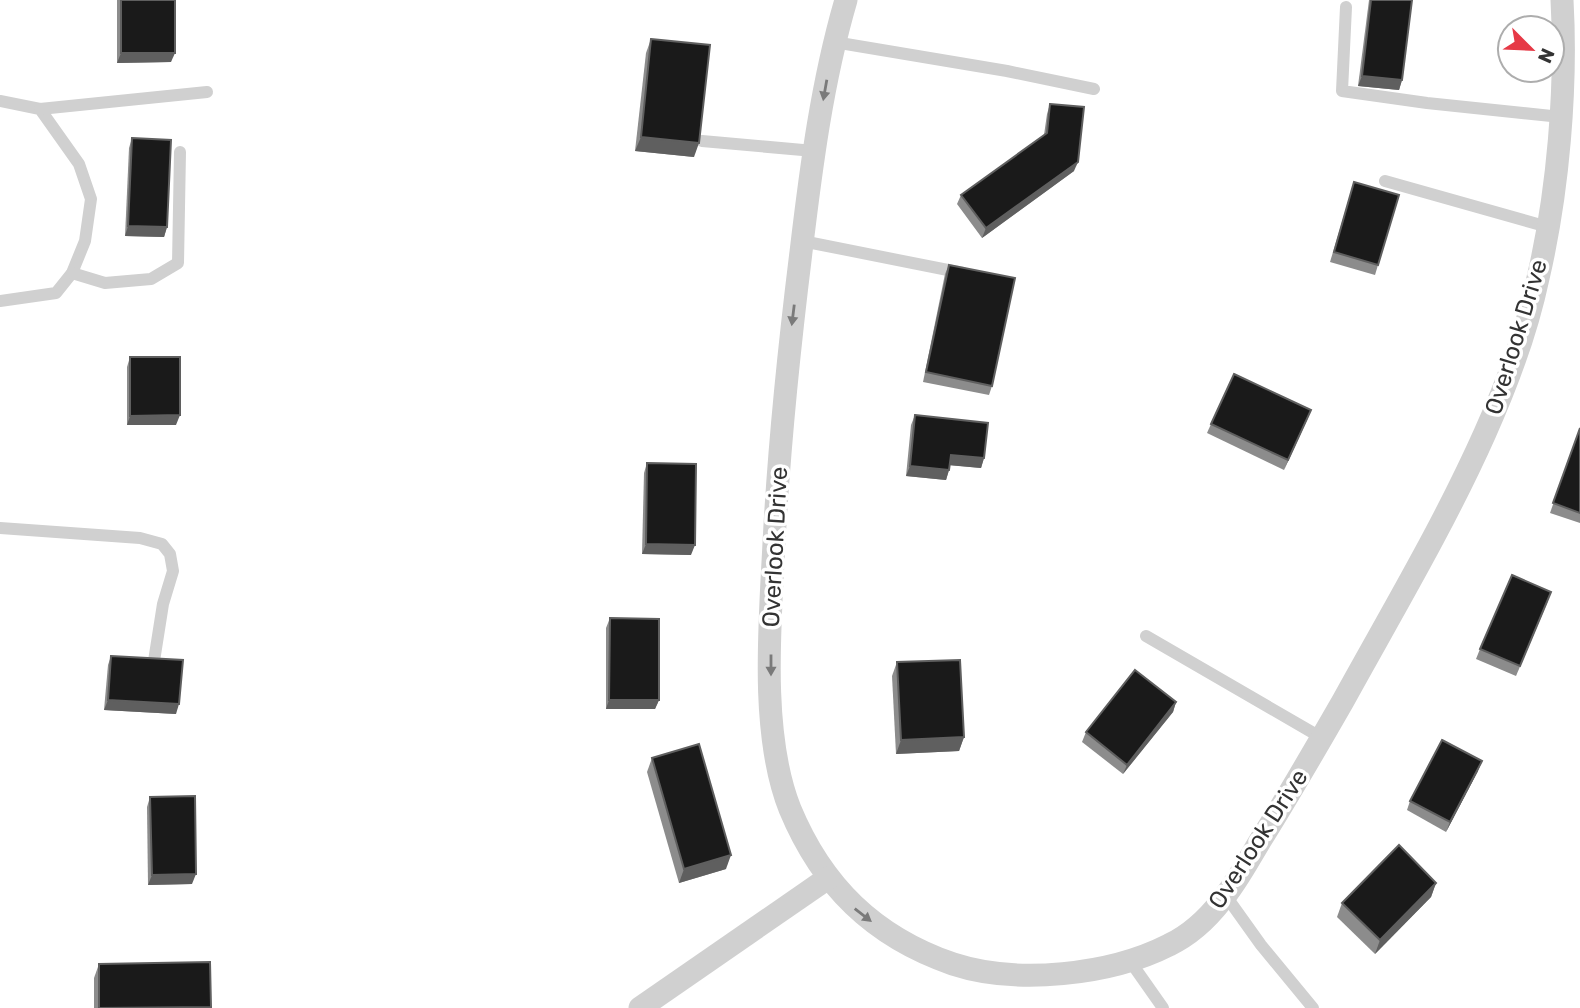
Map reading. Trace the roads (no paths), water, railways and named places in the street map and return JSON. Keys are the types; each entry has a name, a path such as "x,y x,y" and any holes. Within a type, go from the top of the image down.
{"street":[{"name":"Overlook Drive","path":"846,0 834,42 814,151 785,377 771,594 771,703 777,756 788,804 807,844 828,878 849,904 881,929 927,955 978,972 1024,975 1069,973 1130,961 1173,944 1205,921 1226,896 1322,738 1451,506 1488,426 1524,330 1538,278 1548,227 1561,117 1562,0"},
{"path":"640,1008 828,878"}],"lane":[{"path":"1346,7 1342,90 1427,103 1561,117"},
{"path":"834,42 1007,71 1094,89"},
{"path":"0,101 40,109 207,92"},
{"path":"0,301 56,293 72,273 85,241 91,199 79,164 40,109"},
{"path":"702,141 814,151"},
{"path":"72,273 105,283 151,279 178,263 180,152"},
{"path":"1385,181 1548,227"},
{"path":"802,242 967,274"},
{"path":"0,528 141,538 162,544 170,554 173,571 163,604 154,661"},
{"path":"1146,636 1322,738"},
{"path":"1226,896 1261,945 1313,1008"},
{"path":"1130,961 1163,1008"}]}
